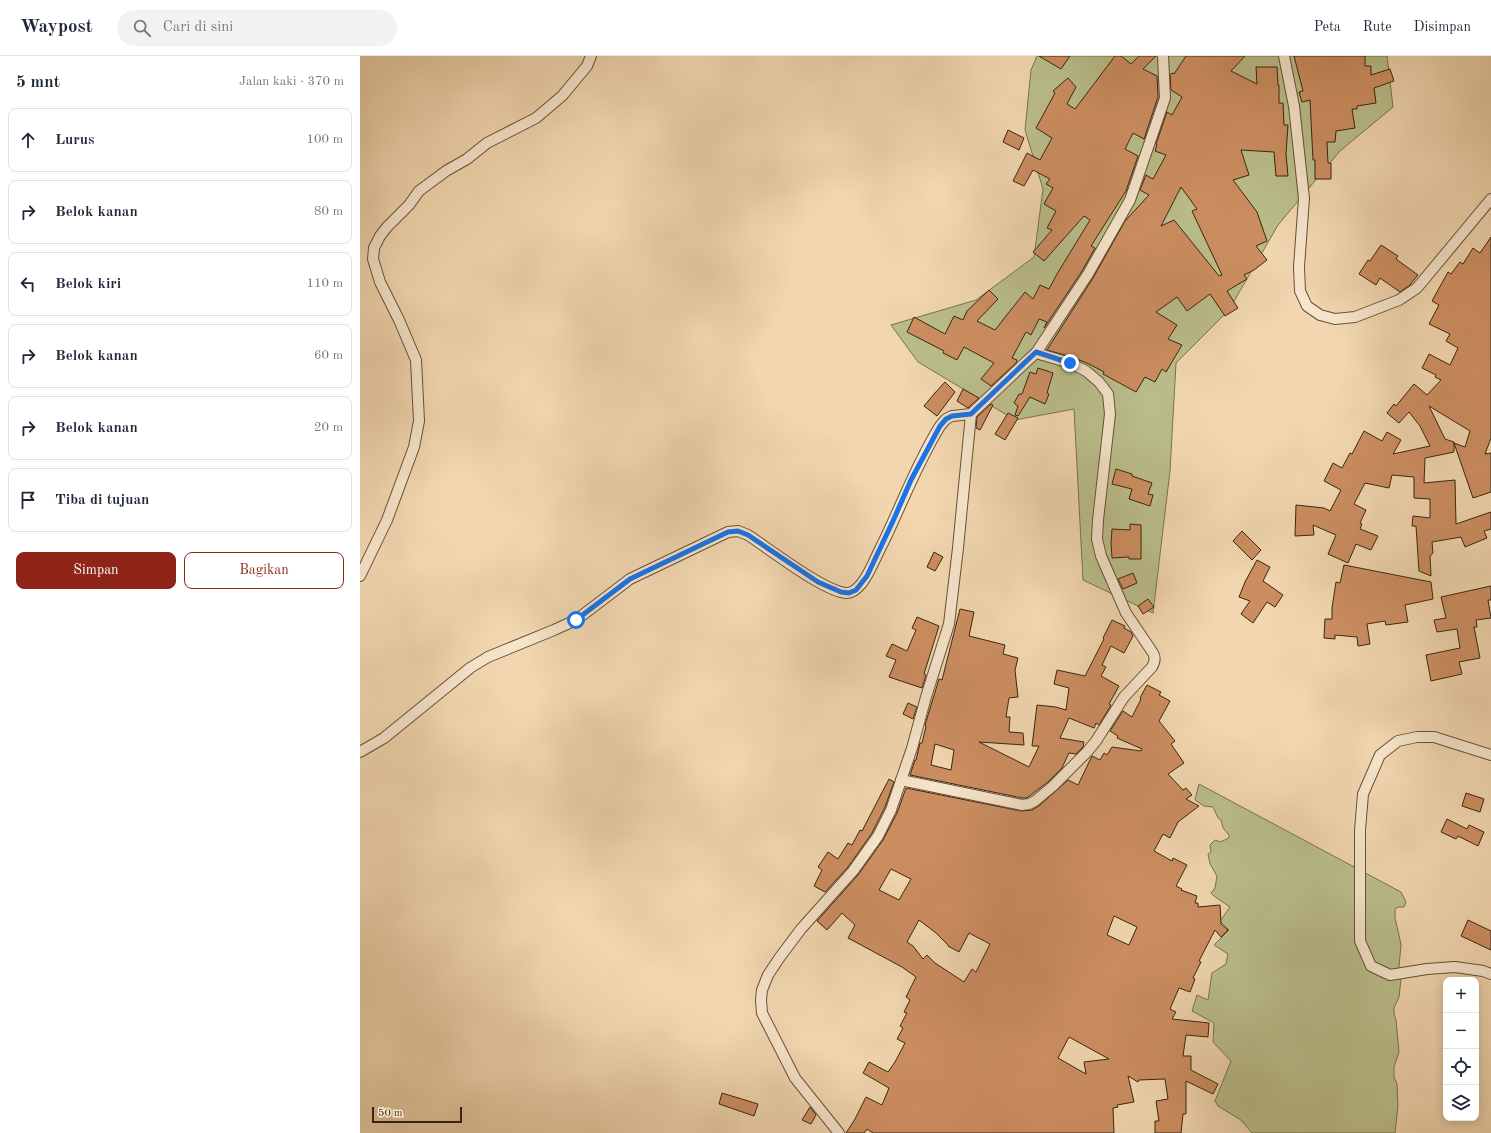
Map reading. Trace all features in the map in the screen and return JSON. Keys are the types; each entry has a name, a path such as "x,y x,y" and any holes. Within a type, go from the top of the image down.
{"street":[{"path":"360,576 387,520 414,448 419,422 416,360 399,320 380,282 373,259 374,248 380,236 409,205 419,191 488,143 536,118 562,96 587,66 591,56"},
{"path":"360,752 384,738 470,668 488,657 576,620 630,579 728,532 738,531 748,535 818,582 841,592 849,593 856,590 867,576 911,480 940,426 946,419 952,416 971,414 1036,352 1088,274 1130,200 1165,98 1163,56"},
{"path":"1284,56 1294,106 1304,198 1299,267 1300,290 1307,306 1320,315 1335,319 1355,317 1399,300 1417,288 1491,199"},
{"path":"901,780 1022,805 1032,803 1053,786 1087,752 1096,741 1124,697 1152,668 1155,662 1153,652 1126,614 1101,556 1097,539 1110,414 1108,394 1099,382 1086,372 1070,363 1036,352"},
{"path":"839,1133 795,1078 762,1014 762,990 768,975 800,929 853,871 878,836 891,810 949,624 971,414"},
{"path":"1491,755 1434,737 1417,737 1398,741 1380,755 1363,794 1360,830 1360,941 1371,966 1390,975 1427,969 1455,967 1483,971 1491,974"}],"green space":[{"path":"1037,56 1387,56 1393,107 1340,151 1278,225 1229,310 1176,363 1170,471 1153,613 1083,580 1074,409 1015,420 918,362 891,325 976,300 1034,257 1043,189 1025,130 1031,70"},
{"path":"1199,784 1401,892 1406,902 1404,907 1398,907 1395,909 1395,918 1401,944 1399,967 1401,979 1399,997 1394,1008 1399,1052 1394,1067 1394,1077 1397,1084 1398,1105 1395,1133 1252,1133 1241,1120 1218,1106 1215,1101 1231,1061 1213,1042 1214,1023 1192,1011 1197,995 1208,1000 1212,973 1226,964 1228,954 1214,945 1229,930 1220,921 1230,907 1211,893 1215,888 1217,876 1210,864 1208,854 1211,852 1210,845 1215,840 1220,842 1229,838 1229,835 1223,828 1221,820 1218,818 1213,807 1204,806 1195,800"}],"building":[{"path":"1039,56 1070,56 1061,69"},
{"path":"1115,56 1121,56 1131,64 1139,56 1156,56 1143,69 1157,76 1158,97 1144,139 1133,133 1125,149 1138,156 1126,191 1091,246 1095,248 1082,271 1044,328 1047,322 1039,319 1031,335 1026,332 1012,358 1017,360 1016,363 991,386 981,379 994,363 964,347 957,360 943,353 944,351 907,332 914,317 945,334 954,316 963,320 967,311 989,290 998,299 977,321 995,330 1025,292 1033,299 1040,285 1049,289 1090,220 1084,216 1044,261 1033,252 1052,230 1047,228 1056,211 1044,204 1053,188 1046,184 1050,179 1033,170 1024,186 1013,181 1027,153 1040,160 1052,138 1036,128 1055,93 1053,91 1068,78 1076,87 1067,104 1075,109"},
{"path":"1186,56 1245,56 1231,71 1257,84 1256,67 1277,67 1279,103 1283,103 1284,125 1288,125 1286,154 1288,176 1276,176 1274,152 1241,150 1249,175 1233,180 1257,212 1267,241 1256,246 1267,260 1254,270 1244,275 1247,279 1227,291 1238,308 1225,316 1210,294 1187,311 1177,297 1156,312 1177,325 1168,339 1182,345 1166,372 1162,369 1155,382 1145,377 1136,392 1103,374 1104,372 1089,364 1072,357 1047,350 1093,278 1125,221 1149,195 1140,190 1146,175 1153,179 1166,155 1155,151 1156,144 1167,112 1172,115 1182,97 1171,90 1170,75 1172,73 1174,74","holes":["1181,187 1197,209 1192,211 1222,275 1219,276 1174,220 1161,226"]},
{"path":"1294,56 1365,56 1365,66 1371,66 1371,75 1390,69 1394,81 1374,88 1376,103 1357,106 1357,109 1352,109 1355,128 1336,131 1335,142 1327,142 1328,163 1331,163 1331,179 1315,179 1315,160 1313,160 1310,100 1302,102 1299,92 1303,91"},
{"path":"1008,130 1024,138 1019,150 1003,142"},
{"path":"1491,237 1491,438 1485,454 1491,453 1491,492 1473,498 1454,443 1454,452 1425,458 1424,483 1455,480 1456,524 1491,512 1491,529 1484,531 1487,538 1465,547 1461,537 1432,542 1433,553 1430,556 1431,576 1419,571 1416,526 1412,526 1413,516 1430,518 1430,499 1414,498 1414,477 1392,475 1389,488 1365,483 1354,504 1366,510 1360,523 1362,524 1360,529 1378,536 1371,550 1356,544 1348,563 1328,554 1336,535 1313,525 1314,535 1295,536 1296,505 1324,508 1330,511 1341,490 1324,481 1333,463 1342,468 1350,453 1352,454 1364,431 1382,441 1387,432 1401,440 1393,454 1430,446 1420,426 1409,412 1399,423 1387,413 1394,404 1396,406 1414,384 1427,395 1441,380 1435,377 1436,375 1422,368 1429,354 1450,365 1458,348 1446,341 1450,334 1429,324 1439,305 1432,301 1448,272 1451,274 1460,262 1463,264 1473,248 1480,253","holes":["1429,406 1470,431 1465,447 1445,439"]},
{"path":"1381,245 1398,256 1396,259 1418,275 1410,285 1400,292 1380,278 1376,285 1359,274 1368,260 1370,261"},
{"path":"1038,368 1053,373 1047,393 1049,394 1045,404 1030,397 1018,416 1015,415 1018,406 1014,403 1019,394 1022,394 1030,372 1036,374"},
{"path":"945,382 955,392 937,416 924,406"},
{"path":"963,389 979,398 968,408 957,401"},
{"path":"991,404 993,405 980,430 976,428 977,417"},
{"path":"1008,413 1018,418 1005,440 995,434"},
{"path":"1116,469 1152,483 1148,494 1153,495 1150,506 1129,499 1132,489 1112,484"},
{"path":"1130,524 1141,525 1141,559 1129,559 1129,557 1112,558 1112,529 1130,530"},
{"path":"1242,531 1261,550 1252,560 1233,541"},
{"path":"934,552 943,557 935,571 927,567"},
{"path":"1257,560 1270,567 1263,581 1283,595 1275,607 1267,602 1253,623 1241,614 1250,601 1239,597"},
{"path":"1344,565 1431,582 1433,599 1405,605 1408,622 1386,625 1385,621 1367,624 1370,644 1358,646 1357,637 1335,635 1335,639 1324,638 1325,619 1332,619 1336,582 1340,583"},
{"path":"1133,573 1137,583 1123,589 1118,579"},
{"path":"1491,586 1491,600 1488,600 1491,618 1476,620 1477,627 1474,627 1480,658 1459,662 1462,674 1431,681 1426,655 1460,648 1457,629 1437,632 1434,620 1446,618 1441,597"},
{"path":"1148,599 1154,607 1143,614 1138,606"},
{"path":"960,609 974,612 969,636 1005,645 1003,654 1018,658 1015,670 1018,697 1009,698 1006,717 1010,717 1009,732 1023,733 1024,745 979,742 1029,767 1039,746 1032,746 1037,705 1056,707 1066,710 1069,688 1054,684 1057,670 1085,676 1112,620 1125,626 1124,628 1131,632 1133,636 1124,653 1111,646 1102,665 1106,667 1101,676 1119,686 1109,704 1111,705 1099,725 1096,723 1094,728 1069,718 1060,738 1084,742 1083,747 1076,754 1069,753 1062,768 1049,781 1027,798 910,775 916,760 920,743 922,743 925,725 939,679 942,680","holes":["935,744 954,750 951,770 931,765"]},
{"path":"917,617 939,626 924,674 926,675 922,688 889,677 896,660 886,656 892,644 907,651 916,630 912,628"},
{"path":"1147,685 1161,692 1159,695 1170,701 1159,721 1175,741 1171,744 1184,763 1168,774 1183,790 1186,788 1192,795 1186,799 1199,806 1178,822 1170,838 1163,834 1154,851 1172,861 1173,858 1187,865 1176,886 1182,889 1181,890 1197,896 1195,903 1198,903 1198,907 1220,905 1221,924 1228,930 1221,937 1215,930 1199,961 1201,962 1193,978 1195,979 1190,992 1179,988 1170,1009 1176,1012 1172,1019 1209,1023 1208,1037 1186,1035 1183,1056 1191,1056 1191,1070 1218,1084 1213,1094 1186,1081 1186,1114 1183,1114 1181,1133 1155,1133 1155,1121 1159,1121 1156,1101 1168,1099 1165,1079 1139,1080 1138,1082 1128,1076 1134,1102 1117,1105 1118,1107 1113,1108 1114,1133 873,1133 867,1129 864,1133 846,1133 866,1097 882,1105 889,1088 863,1073 869,1062 888,1072 895,1062 905,1043 897,1039 903,1028 900,1026 907,1013 904,1012 910,1000 906,997 916,977 902,967 848,938 855,925 842,913 827,930 817,921 858,875 883,840 897,813 906,788 1021,811 1032,810 1039,806 1068,780 1078,785 1092,756 1100,760 1104,753 1107,755 1112,747 1141,751 1142,749 1117,738 1118,736 1110,731 1123,711 1132,717 1141,699 1140,698","holes":["891,869 911,879 899,900 879,890","1114,916 1137,927 1129,945 1107,935","919,920 936,933 948,946 959,952 969,933 990,944 976,972 972,969 964,982 935,963 927,955 923,959 913,946 907,942","1069,1037 1109,1059 1084,1062 1086,1074 1058,1058"]},
{"path":"908,703 917,707 913,719 903,714"},
{"path":"889,779 894,782 885,807 872,833 848,867 825,892 814,886 822,870 818,867 828,852 838,859 848,843 852,845 860,830 862,831"},
{"path":"1466,793 1484,799 1480,812 1462,806"},
{"path":"1447,819 1467,829 1469,825 1484,832 1478,846 1458,836 1456,839 1441,832"},
{"path":"1468,920 1491,931 1491,950 1461,936"},
{"path":"722,1093 758,1104 754,1116 719,1104"},
{"path":"810,1107 816,1115 811,1124 802,1120"}],"route":[{"path":"576,620 630,579 728,532 738,531 748,535 818,582 841,592 849,593 856,590 867,576 911,480 934,436 946,419 952,416 971,414 1036,352 1070,363"}]}
